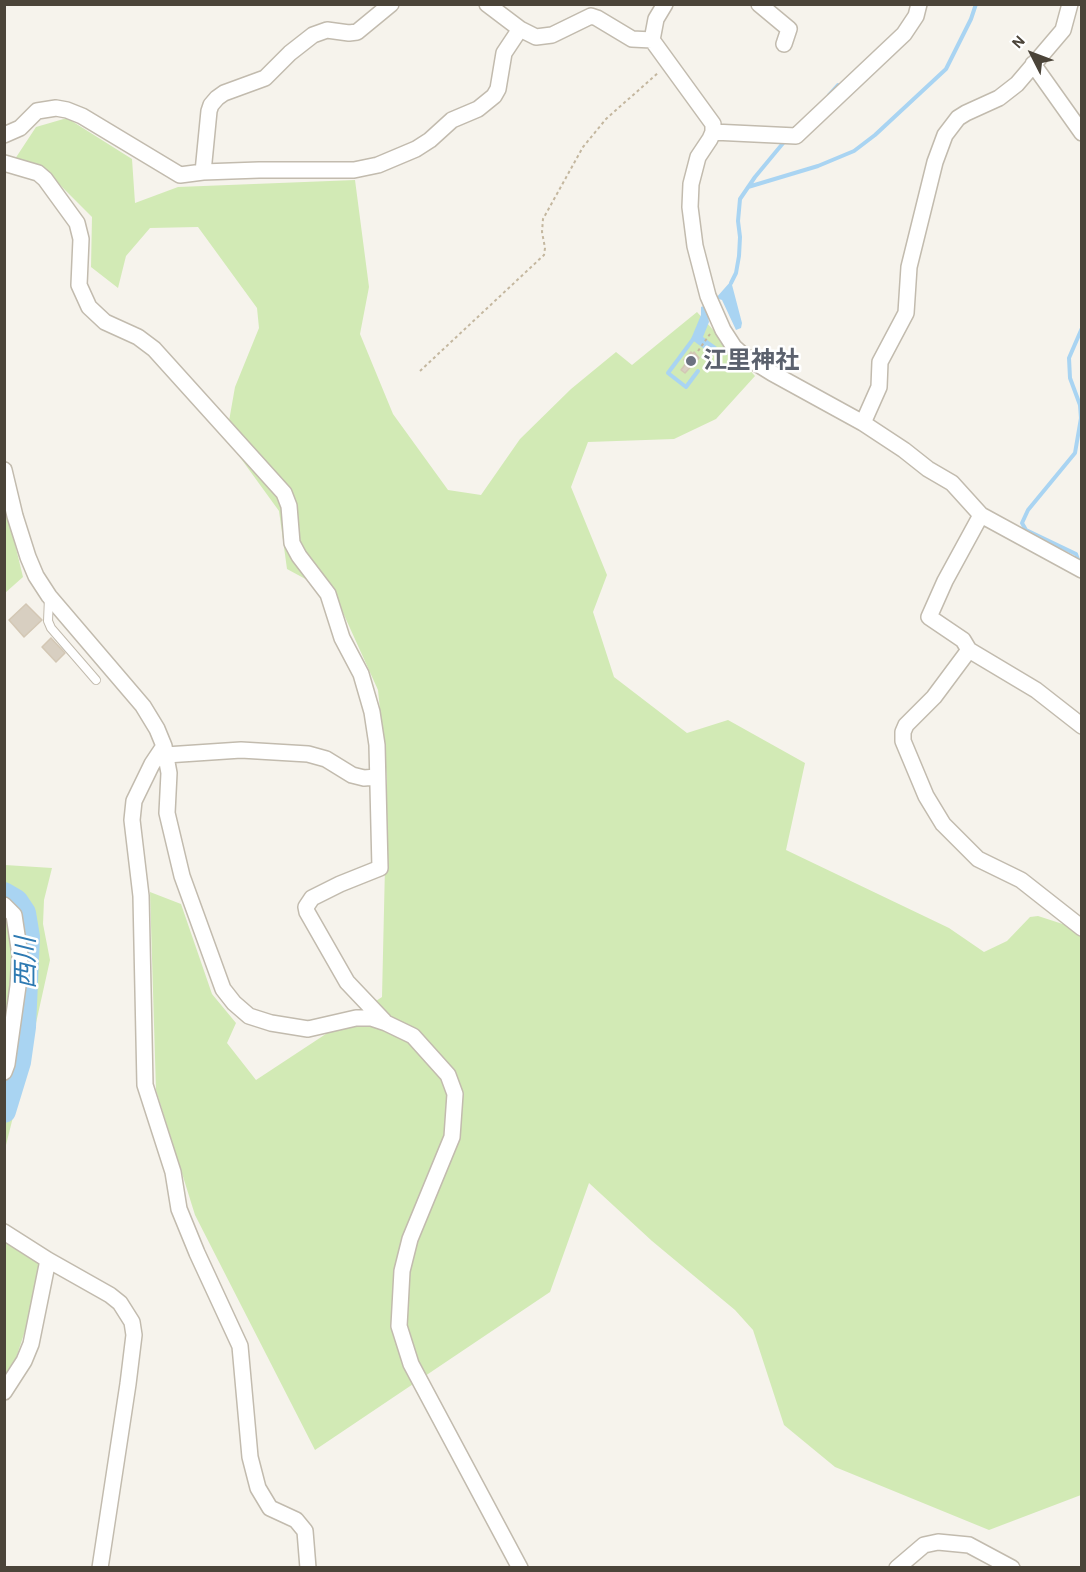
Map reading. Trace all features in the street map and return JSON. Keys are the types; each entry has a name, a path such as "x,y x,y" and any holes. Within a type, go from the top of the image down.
{"street":[{"path":"203,172 209,111 217,98 265,78 290,53 313,35 327,30 357,32 391,4"},
{"path":"487,4 520,29 536,37 544,38 591,16 632,39 652,40"},
{"path":"665,4 656,19 652,40 713,124 710,139 698,157 691,184 690,207 695,246 708,296 723,330 734,347 772,374 863,423 904,450 927,469 952,483 981,515 1081,570"},
{"path":"713,132 796,136 904,34 916,16 919,4"},
{"path":"863,423 879,387 880,362 906,312 909,267 934,162 945,135 952,125 966,113 1009,92 1063,30 1070,4"},
{"path":"762,5 789,29 784,44"},
{"path":"4,135 20,128 37,111 56,108 67,110 90,121 180,175 259,170 354,170 378,165 416,148 430,140 452,120 478,109 494,96 498,89 504,53 520,29"},
{"path":"1033,64 1082,134"},
{"path":"4,164 38,173 45,179 76,223 81,239 79,285 89,307 105,322 138,337 154,350 284,493 288,506 292,543 328,594 342,638 361,674 372,712 377,745 380,868 312,898 306,907 347,982 386,1023"},
{"path":"4,470 28,557 49,596 142,706 157,729 165,750 169,773 167,813 182,876 223,989 249,1016 271,1023 308,1029 356,1018 371,1018 386,1023 413,1036 448,1076 454,1094 452,1137 410,1239 402,1271 399,1326 411,1364 520,1568"},
{"path":"981,515 928,617 963,640 969,650 1036,690 1082,726"},
{"path":"969,650 934,697 906,724 903,741 926,796 943,824 978,860 1021,880 1082,928"},
{"path":"308,1568 305,1531 296,1520 270,1508 258,1488 250,1457 240,1346 179,1209 173,1172 145,1085 141,896 132,820 134,801 152,764 165,750 242,750 308,754 326,759 364,778 377,777"},
{"path":"4,905 14,915 20,956 8,1064 4,1072"},
{"path":"4,1232 110,1295 120,1303 132,1322 134,1335 128,1383 100,1568"},
{"path":"4,1392 24,1361 31,1344 48,1260"},
{"path":"897,1568 924,1545 938,1542 969,1545 1012,1568"}],"lane":[{"path":"49,596 48,621 51,628 96,680"}],"path":[{"path":"420,371 544,255 543,219 583,147 606,119 669,63"},
{"path":"698,351 707,339"}],"green space":[{"path":"67,118 132,159 135,203 178,187 355,180 369,287 360,334 393,414 448,490 481,495 520,439 571,389 616,352 632,365 697,312 755,376 716,419 674,439 588,442 571,487 607,575 593,612 614,677 687,733 728,720 805,763 786,850 949,928 984,952 1007,941 1030,917 1038,916 1072,927 1081,934 1081,1495 989,1530 835,1467 784,1425 753,1330 735,1310 652,1241 589,1183 550,1292 315,1450 195,1215 156,1090 150,892 181,904 212,994 236,1023 227,1043 256,1080 382,997 387,779 378,690 335,595 287,569 279,511 226,438 235,387 259,328 257,308 198,227 150,228 126,256 118,288 91,267 92,217 40,165 13,162 36,127"},
{"path":"4,499 23,577 5,593 4,593"},
{"path":"5,865 52,868 44,900 43,924 50,960 5,1149"},
{"path":"5,1237 40,1262 27,1325 15,1361 5,1376"}],"water":[{"path":"731,281 742,323 741,328 736,330 722,300 716,298"},
{"path":"706,305 709,322 703,337 717,347 711,354 691,339 701,315 701,307"}],"building":[{"name":"江里神社","path":"691,352 699,358 685,373 681,370 687,362 684,360"},
{"path":"26,604 42,620 24,637 9,620"},
{"path":"51,638 65,653 56,662 42,647"}],"waterway":[{"path":"748,187 818,166 854,151 875,135 946,69 976,4"},
{"path":"829,95 838,85"},
{"path":"731,283 736,273 739,256 740,199 784,142"},
{"path":"1079,562 1076,554 1026,530 1022,523 1028,510 1075,453 1081,418 1080,405 1070,378 1069,358 1082,328"},
{"path":"694,338 668,373 686,387 698,371"},
{"name":"西川","path":"4,894 16,901 24,913 28,937 24,1027 19,1062 4,1111"}],"place":[{"name":"江里神社","path":"691,361"}]}
